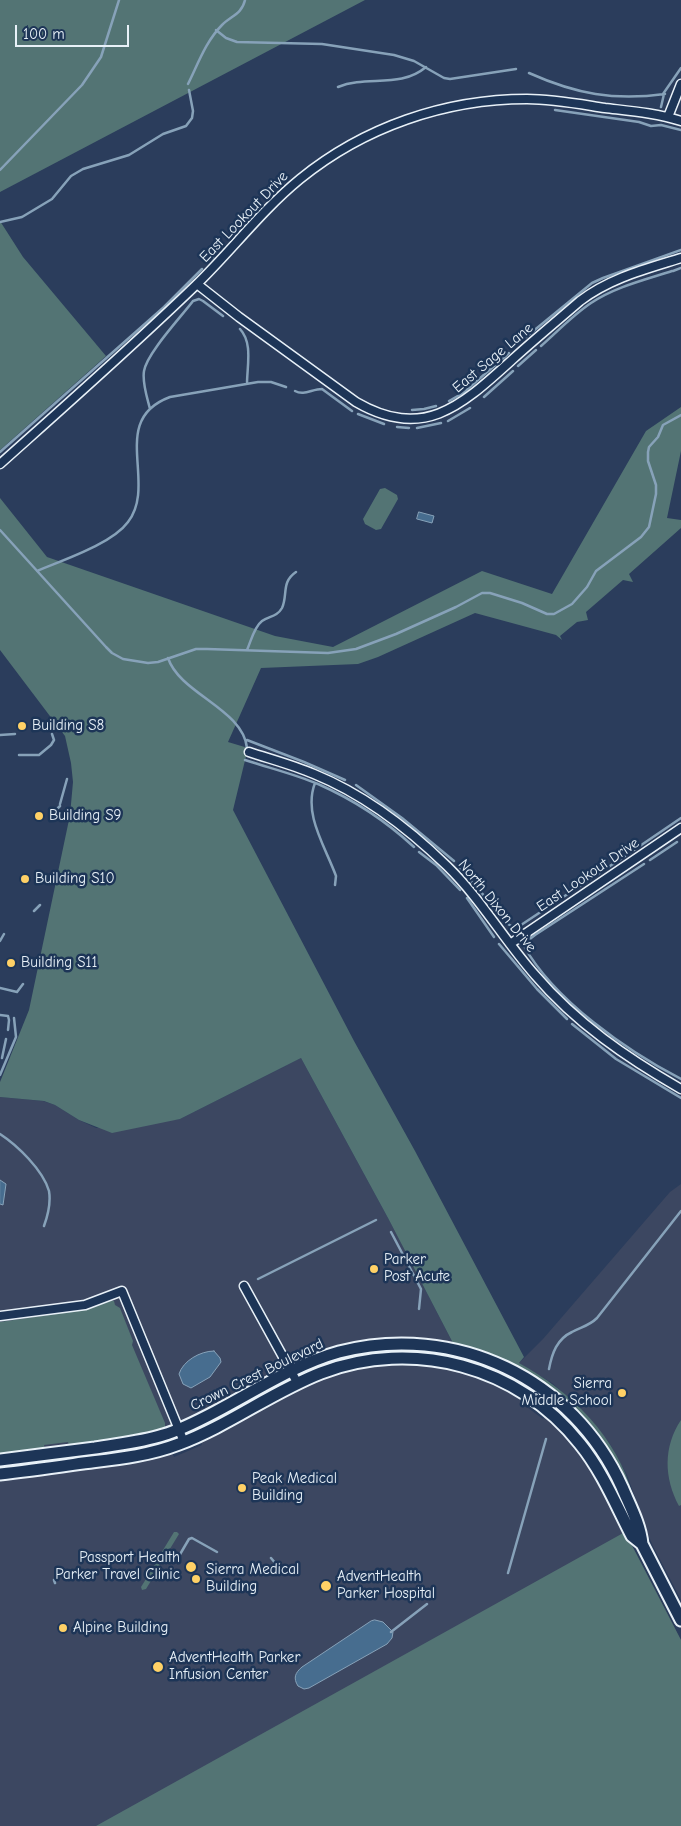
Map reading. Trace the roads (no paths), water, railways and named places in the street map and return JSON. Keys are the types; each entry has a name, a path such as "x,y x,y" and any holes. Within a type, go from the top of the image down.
{"main road":[{"name":"Crown Crest Boulevard","path":"0,1460 138,1442 179,1430 291,1372 320,1359 351,1350 379,1345 403,1344 437,1346 457,1350 512,1370 536,1384 576,1418 597,1443 610,1464 630,1506 641,1531 642,1544 681,1620"},
{"name":"Crown Crest Boulevard","path":"0,1474 139,1456 184,1442 298,1384 340,1366 372,1360 424,1358 448,1362 495,1377 537,1401 573,1435 595,1466 632,1536 642,1544"}],"street":[{"path":"668,117 681,84"},
{"name":"East Lookout Drive","path":"0,464 197,284 275,201 298,180 344,148 400,121 458,106 484,102 517,100 561,102 668,117 681,121"},
{"name":"East Sage Lane","path":"197,284 356,402 390,417 418,418 446,412 468,398 580,301 597,290 622,277 681,258"},
{"name":"North Dixon Drive","path":"249,752 324,778 364,800 394,821 457,876 545,986 590,1028 630,1058 681,1089"},
{"name":"East Lookout Drive","path":"510,944 681,828"},
{"path":"244,1286 298,1384"},
{"path":"0,1316 85,1305 122,1291 184,1442"},
{"path":"60,1452 62,1466"}],"waterway":[{"path":"0,170 82,85 101,57 119,0"},
{"path":"188,84 211,38 222,25 239,12 245,0"},
{"path":"216,30 226,38 237,42 322,44 394,55 414,61 444,78 450,79 516,69"},
{"path":"338,87 360,82 405,78 416,74 426,67"},
{"path":"663,94 681,68"},
{"path":"529,73 563,86 596,94 629,97 665,94"},
{"path":"0,222 22,217 52,199 71,176 83,169 129,155 163,134 186,126 192,118 193,111 189,90"},
{"path":"661,107 664,94"},
{"path":"555,110 639,122 651,126"},
{"path":"651,126 661,125 681,130"},
{"path":"526,337 592,283 681,250"},
{"path":"673,271 681,268"},
{"path":"0,452 164,307 202,269"},
{"path":"541,346 578,313 600,297 630,284 672,271"},
{"path":"150,409 144,385 144,371 146,363 165,335 193,301 199,299 223,316"},
{"path":"240,329 247,341 248,348 247,384"},
{"path":"518,366 536,350"},
{"path":"449,401 463,393 509,353"},
{"path":"484,397 513,371"},
{"path":"37,571 99,544 121,530 128,522 136,506 138,489 137,436 142,421 152,407 170,397 258,382 271,382 286,387"},
{"path":"295,391 305,393 322,389 352,411"},
{"path":"412,410 436,406"},
{"path":"448,421 470,408"},
{"path":"358,414 384,424"},
{"path":"0,530 106,647 123,659 148,663 158,662 196,649 328,653 356,649 396,634 482,593 490,593 522,603 547,614 554,614 572,604 587,587 596,571 641,537 649,527 656,494 656,485 648,461 649,447 658,437 663,425 681,415"},
{"path":"417,428 441,423"},
{"path":"397,427 409,428"},
{"path":"247,650 259,624 278,613 282,608 288,580 296,572"},
{"path":"168,658 175,671 185,682 235,723 243,734 247,748"},
{"path":"0,735 15,734"},
{"path":"19,755 39,755 51,745 54,740 52,734"},
{"path":"247,740 345,780"},
{"path":"245,760 300,777 331,790 381,820 414,847"},
{"path":"60,804 67,779"},
{"path":"315,783 312,795 313,818 336,876 335,885"},
{"path":"356,785 402,818 454,861"},
{"path":"53,813 60,806"},
{"path":"631,852 681,818"},
{"path":"650,860 677,842"},
{"path":"419,852 436,865 460,890"},
{"path":"513,927 521,925 625,856"},
{"path":"525,946 526,942 535,935 644,864"},
{"path":"458,865 508,924 513,927 513,931"},
{"path":"467,898 494,937"},
{"path":"34,911 40,905"},
{"path":"0,941 4,934"},
{"path":"499,944 537,989 567,1019"},
{"path":"524,946 537,966 554,986 594,1022 638,1054 681,1079"},
{"path":"0,988 17,992 23,984"},
{"path":"0,1015 8,1016"},
{"path":"8,1016 8,1030"},
{"path":"0,1075 16,1037 14,1018"},
{"path":"572,1024 616,1059 681,1098"},
{"path":"2,1058 6,1039"},
{"path":"0,1134 29,1159 46,1183 50,1200 44,1226"},
{"path":"549,1369 554,1352 563,1338 597,1318 681,1211"},
{"path":"258,1279 376,1220"},
{"path":"391,1232 421,1289 419,1309"},
{"path":"508,1573 546,1439"},
{"path":"179,1556 189,1539 192,1538 217,1552"},
{"path":"271,1558 276,1564"},
{"path":"90,1572 90,1577"},
{"path":"391,1632 427,1604"}],"place":[{"name":"Building S8","path":"22,726"},
{"name":"Building S9","path":"39,816"},
{"name":"Building S10","path":"25,879"},
{"name":"Building S11","path":"11,963"},
{"name":"Parker Post Acute","path":"374,1269"},
{"name":"Sierra Middle School","path":"622,1393"},
{"name":"Peak Medical Building","path":"242,1488"},
{"name":"Passport Health Parker Travel Clinic","path":"191,1567"},
{"name":"Sierra Medical Building","path":"196,1579"},
{"name":"AdventHealth Parker Hospital","path":"326,1586"},
{"name":"Alpine Building","path":"63,1628"},
{"name":"AdventHealth Parker Infusion Center","path":"158,1667"}]}
